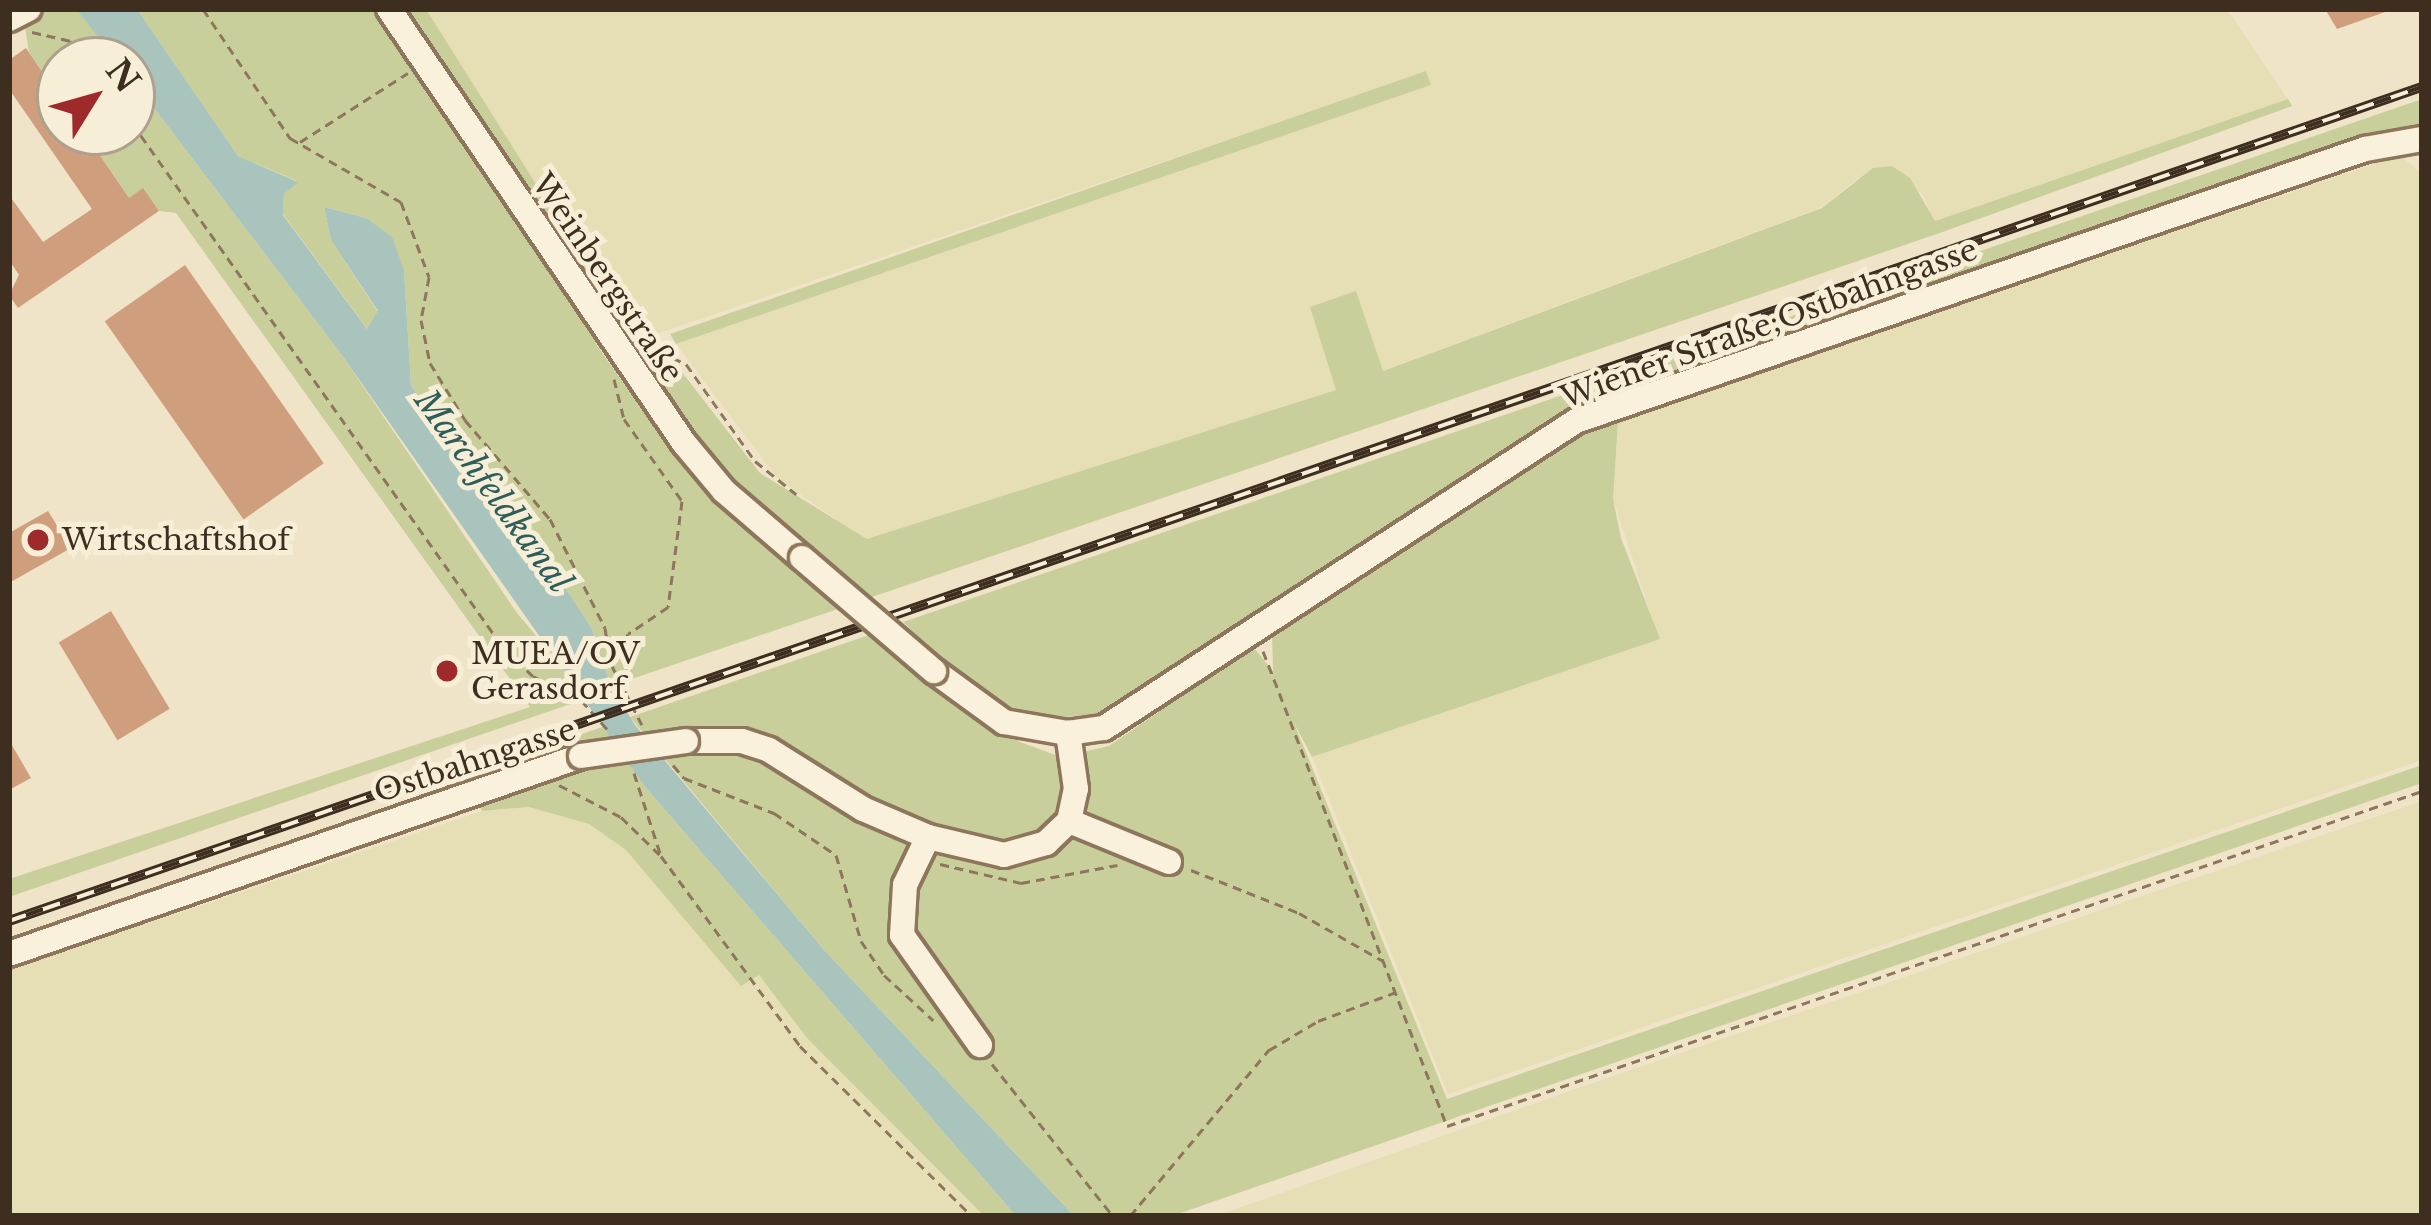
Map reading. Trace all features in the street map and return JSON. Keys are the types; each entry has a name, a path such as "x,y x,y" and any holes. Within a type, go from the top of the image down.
{"street":[{"name":"Weinbergstraße","path":"389,9 622,356 724,491 934,671"},
{"name":"Wiener Straße;Ostbahngasse","path":"934,671 1004,722 1069,733 1104,728 1152,704 1576,422 2366,149 2421,141"},
{"path":"1069,733 1076,789 1069,821 1169,862"},
{"name":"Ostbahngasse","path":"9,954 541,766 686,741 742,741 769,750 863,809 928,837 1004,855 1046,842 1069,821"},
{"path":"928,837 905,884 902,935 916,965 980,1045"}],"path":[{"path":"203,9 298,142 401,202 418,232 429,277 422,320 430,363 465,421 550,519 604,628 611,664"},
{"path":"19,14 33,33 47,36"},
{"path":"298,142 380,95 422,59"},
{"path":"155,156 482,621 520,667 554,684"},
{"path":"622,356 639,346 669,350 754,461 796,494"},
{"path":"1252,634 1447,1126 2422,791"},
{"path":"541,766 581,800 621,818 661,856 800,1046 972,1216"},
{"path":"1169,862 1299,914 1384,962"},
{"path":"1130,1216 1269,1050 1318,1021 1396,992"},
{"path":"980,1045 1113,1216"}],"shaded area":[{"path":"426,9 2227,9 2288,99 1934,221 1922,193 1858,178 1822,207 1382,371 1355,292 1311,308 1337,390 867,540 779,480 676,344 1430,85 1426,72 647,337 622,321"},
{"path":"2400,155 2422,174 2422,760 1448,1094 1312,757 1659,639 1613,499 1618,422"},
{"path":"2422,801 2422,1216 1216,1216 1575,1089"},
{"path":"529,807 589,824 626,850 741,985 759,974 807,1038 984,1216 9,1216 9,970 482,811"}],"green space":[{"path":"22,9 78,9 99,36 36,36 36,62 29,52"},
{"path":"137,9 374,9 597,330 596,344 650,421 705,489 838,609 611,686 592,629 544,555 411,386 404,270 366,218 324,207 331,240 378,312 368,330 283,214 284,194 297,181 238,156"},
{"path":"402,9 426,9 622,321 647,337 616,328"},
{"path":"1426,71 1431,85 676,344 670,334"},
{"path":"2288,99 2292,106 1937,234 872,597 734,487 640,360 657,350 671,358 760,473 867,539 1336,390 1310,307 1356,291 1383,371 1822,208 1873,168 1892,166 1910,178 1935,221"},
{"path":"2422,99 2422,129 1557,418 1228,641 1102,714 1038,719 1007,709 962,680 903,622"},
{"path":"156,111 341,354 517,613 588,698 9,897 9,879 530,707 176,213 159,211 143,189 129,198 100,156 156,156"},
{"path":"1609,418 1618,422 1613,499 1621,538 1660,639 1312,757 1294,723 1447,1099 2422,765 2422,783 1172,1216 1074,1216 825,951 630,717 869,635 1020,742 1061,757 1109,746 1253,647 1273,671 1272,632 1534,456"},
{"path":"608,725 647,789 1016,1216 984,1216 807,1038 759,975 741,986 626,850 589,824 529,807 482,811 469,773"}],"water":[{"path":"76,9 137,9 156,36 98,36"},
{"name":"Marchfeldkanal","path":"156,37 238,156 298,182 284,194 283,215 367,329 378,311 331,240 324,207 366,218 392,237 404,270 411,386 544,555 592,629 611,686 635,725 825,951 1074,1216 1016,1216 647,789 341,354 156,111"}],"building":[{"path":"2325,9 2388,9 2388,11 2337,29"},
{"path":"26,48 36,63 36,128 9,89 9,60"},
{"path":"55,156 100,156 129,198 143,188 159,211 18,308 9,295 19,275 9,260 9,195 43,242 92,209"},
{"path":"185,265 324,463 244,519 105,321"},
{"name":"Wirtschaftshof","path":"48,511 71,548 9,583 9,533"},
{"path":"111,611 170,709 117,740 59,642"},
{"path":"9,740 31,778 9,790"}],"railway":[{"path":"9,921 2422,87"}],"place":[{"name":"Wirtschaftshof","path":"38,540"},
{"name":"MUEA/OV Gerasdorf","path":"447,671"}]}
